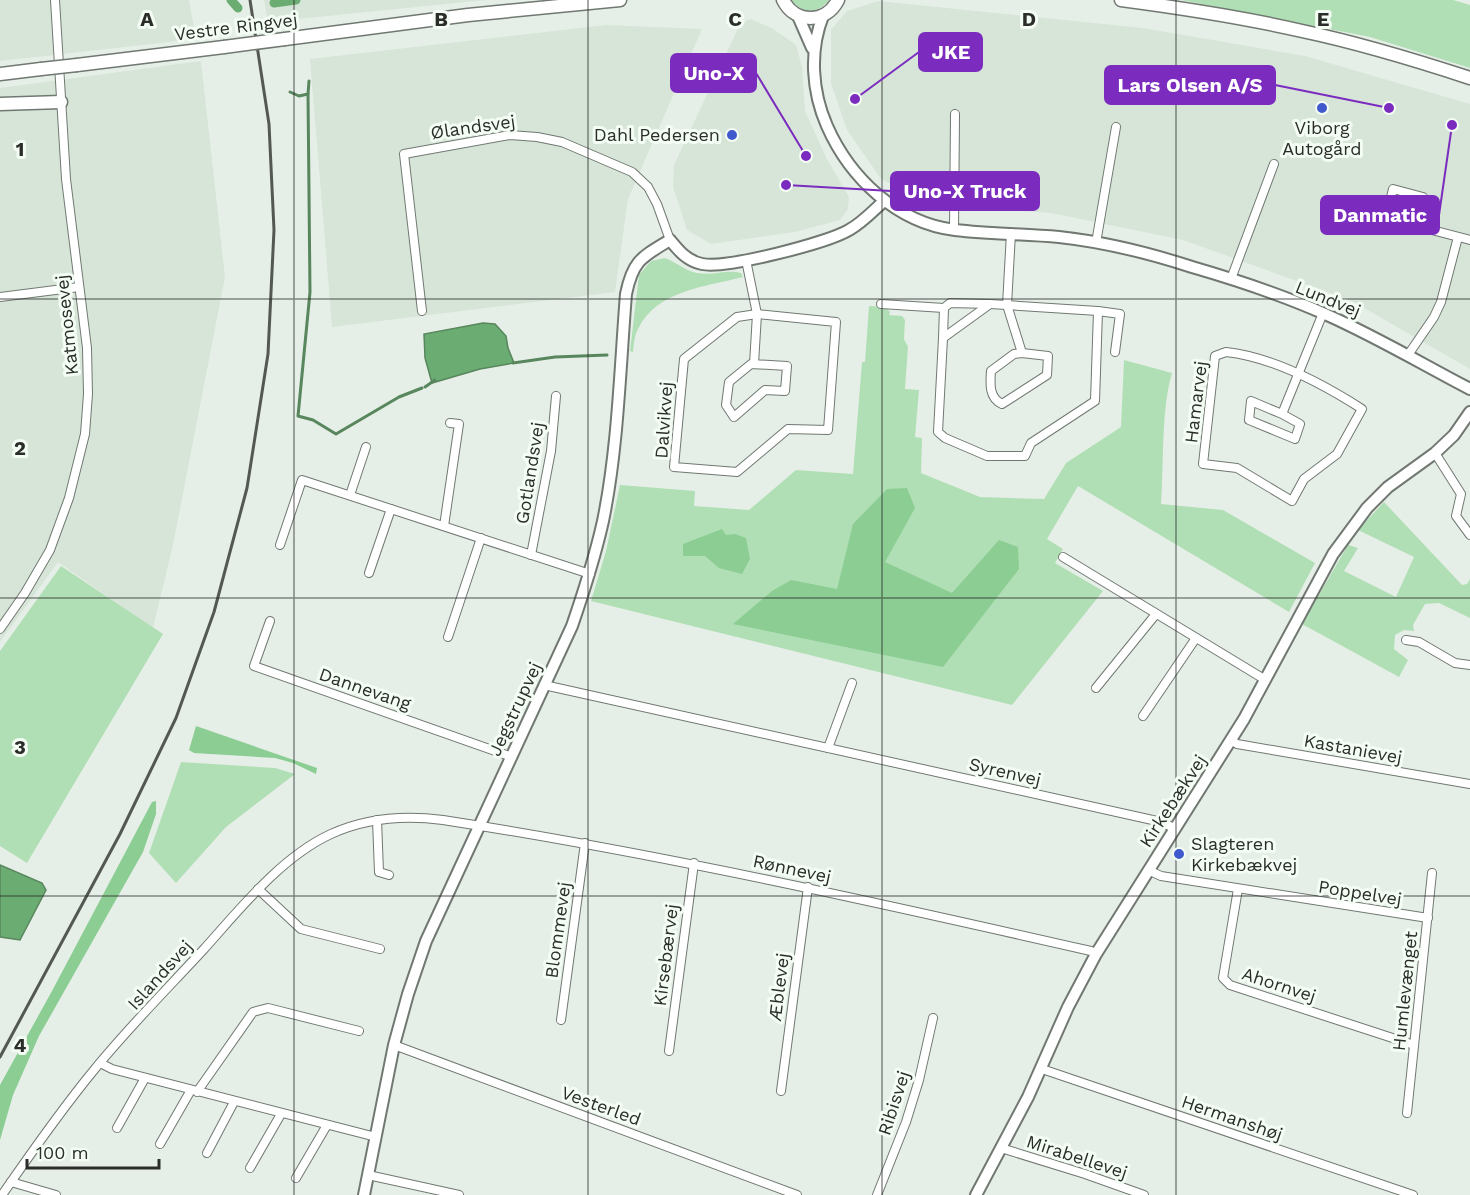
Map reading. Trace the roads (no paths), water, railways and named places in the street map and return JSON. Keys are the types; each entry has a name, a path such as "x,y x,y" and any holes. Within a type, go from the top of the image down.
{"main road":[{"name":"Vestre Ringvej","path":"0,74 468,15 620,0"},
{"path":"782,1 798,16 810,19 822,16 832,9 838,0"},
{"path":"1121,0 1193,10 1303,31 1418,61 1470,78"},
{"path":"0,104 61,102"}],"street":[{"name":"Katmosevej","path":"0,629 25,593 50,550 69,498 85,434 88,394 87,348 66,179 55,0"},
{"name":"Lundvej","path":"798,16 813,51"},
{"name":"Lundvej","path":"822,16 813,51 816,89 824,118 835,144 862,180 884,201 908,216 954,230 1061,237 1096,243 1146,253 1231,279 1323,313 1470,389"},
{"path":"954,230 955,114"},
{"path":"1096,243 1116,127"},
{"name":"Ølandsvej","path":"422,311 405,154 510,135 562,142 632,172 648,187 670,240 683,256 701,264 719,265 746,260 825,240 849,230 884,201"},
{"path":"1231,279 1274,164"},
{"path":"1415,226 1423,197 1393,189 1386,218 1415,226 1470,240"},
{"path":"1011,233 1007,305 1022,353"},
{"path":"1408,355 1434,317 1441,302 1458,237"},
{"name":"Jegstrupvej","path":"364,1195 394,1045 426,941 572,626 590,574 603,522 610,480 626,294 630,276 638,261 670,240"},
{"path":"746,260 757,314 754,364"},
{"path":"0,297 79,287"},
{"path":"881,304 944,308 950,303 990,304 1120,314 1115,351"},
{"path":"943,338 990,304"},
{"path":"944,308 938,432 945,438 987,456 1025,456 1031,443 1095,401 1098,311"},
{"path":"1282,414 1323,313"},
{"name":"Dalvikvej","path":"757,314 836,322 828,430 788,429 737,472 674,467 684,359 737,317 757,314"},
{"name":"Hamarvej","path":"1226,352 1245,354 1297,374 1338,394 1362,409 1337,454 1304,478 1292,501 1237,468 1203,464 1215,356 1226,352"},
{"path":"1022,353 1048,356 1047,375 1002,404 997,402 989,387 991,371 1014,354 1022,353"},
{"path":"754,364 787,366 785,391 765,390 734,417 726,405 729,382 754,364"},
{"name":"Gotlandsvej","path":"531,555 551,451 556,396"},
{"path":"1251,401 1271,410 1282,414 1300,424 1295,439 1249,420 1251,401"},
{"name":"Kirkebækvej","path":"976,1195 1042,1069 1068,1006 1096,954 1244,719 1332,554 1367,508 1388,487 1435,453 1454,435 1470,412"},
{"path":"444,526 459,424 450,423"},
{"path":"350,495 366,447"},
{"path":"1435,453 1461,494 1456,516 1470,536"},
{"name":"Gotlandsvej","path":"280,544 302,480 590,574"},
{"path":"369,573 391,509"},
{"path":"448,637 481,538"},
{"path":"1063,557 1264,679"},
{"path":"1096,688 1156,614"},
{"name":"Dannevang","path":"270,621 254,666 512,757"},
{"path":"1143,716 1196,638"},
{"path":"1406,640 1419,642 1455,663 1470,665"},
{"path":"828,748 852,683"},
{"name":"Syrenvej","path":"544,685 1157,821 1175,828"},
{"name":"Kastanievej","path":"1231,740 1237,744 1470,784"},
{"name":"Islandsvej","path":"2,1195 52,1124 100,1063 258,889 305,850 330,834 377,820 423,818 480,826"},
{"path":"377,820 379,872 389,875"},
{"name":"Rønnevej","path":"480,826 694,863 1091,951 1096,954"},
{"name":"Blommevej","path":"561,1020 585,843"},
{"name":"Kirsebærvej","path":"669,1051 694,863"},
{"name":"Poppelvej","path":"1148,870 1161,876 1238,890 1428,918"},
{"name":"Humlevænget","path":"1407,1113 1432,873"},
{"name":"Æblevej","path":"781,1091 808,887"},
{"path":"258,889 301,929 380,949"},
{"name":"Ahornvej","path":"1238,890 1223,978 1230,985 1414,1045"},
{"path":"160,1144 194,1091 253,1012 268,1008 359,1031"},
{"name":"Ribisvej","path":"877,1195 906,1122 919,1080 933,1018"},
{"name":"Vesterled","path":"394,1045 797,1195"},
{"path":"100,1063 112,1069 234,1102 376,1137"},
{"name":"Hermanshøj","path":"1042,1069 1413,1195"},
{"path":"117,1128 145,1078"},
{"path":"207,1153 234,1102"},
{"path":"250,1168 280,1114"},
{"path":"296,1179 327,1125"},
{"name":"Mirabellevej","path":"1001,1148 1144,1195"},
{"path":"368,1175 459,1195"},
{"path":"11,1182 56,1195"}],"waterway":[{"path":"231,0 238,8"},
{"path":"274,3 296,0"},
{"path":"290,92 299,96 308,94 309,81"},
{"path":"308,94 310,292 298,416 313,420 336,434 399,397 422,388"},
{"path":"513,363 555,357 607,355"},
{"path":"425,387 435,380"}],"railway":[{"path":"0,1057 120,834 176,718 214,612 247,488 268,354 274,230 269,124 250,0"}],"place":[{"name":"JKE","path":"855,99"},
{"name":"Viborg Autogård","path":"1322,108"},
{"name":"Lars Olsen A/S","path":"1389,108"},
{"name":"Danmatic","path":"1452,125"},
{"name":"Dahl Pedersen","path":"732,135"},
{"name":"Uno-X","path":"806,156"},
{"name":"Uno-X Truck","path":"786,185"},
{"name":"Slagteren Kirkebækvej","path":"1179,854"}]}
